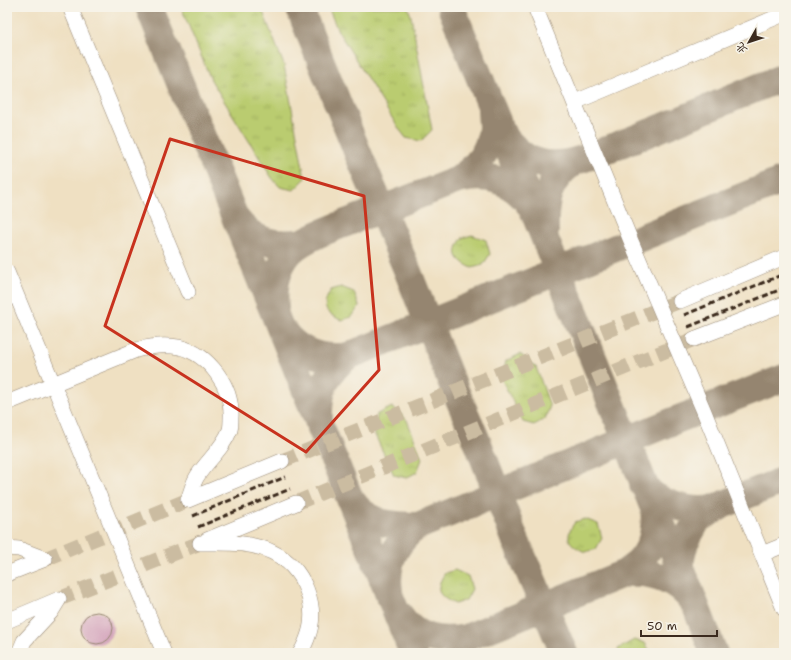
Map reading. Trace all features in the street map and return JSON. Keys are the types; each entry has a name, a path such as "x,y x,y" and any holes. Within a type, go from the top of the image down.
{"lane":[{"path":"70,7 188,292"},
{"path":"535,7 631,241 703,409 784,609"},
{"path":"575,102 784,14"},
{"path":"680,301 784,257"},
{"path":"7,272 164,653"},
{"path":"694,339 784,304"},
{"path":"7,403 136,350 149,346 164,345 179,347 192,351 205,361 222,380 229,394 232,410 230,428 224,443 198,475 188,500 282,461"},
{"path":"296,503 200,543 239,543 256,546 273,552 287,562 298,574 307,590 312,606 311,628 300,653"},
{"path":"762,554 784,545"},
{"path":"7,548 19,549 45,559 7,574"},
{"path":"7,621 59,600 51,612 24,641 19,653"}],"highlighted area":[{"path":"170,139 364,196 379,370 306,452 105,326"}],"green space":[{"path":"181,7 261,7 284,65 305,179 294,190 280,187 272,178 211,80"},
{"path":"328,7 408,7 411,16 432,130 421,141 406,138 399,129 338,31"},
{"path":"472,235 486,240 490,254 483,265 472,268 459,259 457,256 457,248 462,238"},
{"path":"341,287 354,292 359,306 352,317 341,320 331,315 325,305 331,290"},
{"path":"520,354 536,367 550,406 545,419 534,425 523,422 502,380 506,361"},
{"path":"392,407 407,420 422,459 417,472 406,478 394,475 374,433 377,414"},
{"path":"585,519 598,524 602,538 596,549 585,552 571,543 569,536 575,522"},
{"path":"455,570 468,576 472,589 466,600 455,604 441,595 439,588 445,573"},
{"path":"634,640 645,643 651,653 619,653 618,649"}],"building":[{"path":"94,612 100,612 109,616 113,628 109,640 100,644 94,644 85,640 81,631 81,625 85,616"}],"taxiway":[{"path":"149,7 413,653"},
{"path":"299,7 449,376 477,441 515,539 564,653"},
{"path":"451,7 653,506 681,568 714,653"},
{"path":"505,138 519,152 529,159 548,164 566,163 592,155 660,129 784,77"},
{"path":"458,180 471,170 485,152 491,137 491,109"},
{"path":"545,231 545,210 552,185 557,177 572,163"},
{"path":"275,308 275,285 279,271 286,257 304,241 331,229 458,180 469,178 480,177 498,180 515,189 530,205"},
{"path":"283,331 289,339 304,350 320,356 348,356 784,180"},
{"path":"236,219 250,233 266,241 274,243 303,242"},
{"path":"319,421 321,392 324,384 333,370 348,356"},
{"path":"389,591 389,572 394,554 398,546 410,532 418,526 676,420 784,378"},
{"path":"643,485 656,497 665,502 684,508 703,510 712,509 784,480"},
{"path":"351,500 358,508 372,519 389,524 418,526"},
{"path":"681,568 681,558 685,542 698,519 721,506"},
{"path":"399,614 412,629 428,637 446,640 466,638 625,573 637,564 647,552 654,531 654,508"},
{"path":"625,573 644,573 662,578 671,582 686,593 692,601"}],"tunnel":[{"path":"282,461 680,301"},
{"path":"296,503 694,339"},
{"path":"45,559 188,500"},
{"path":"59,599 200,543"}],"railway":[{"path":"684,315 784,274"},
{"path":"688,327 784,288"},
{"path":"193,516 285,477"},
{"path":"198,527 290,489"}]}
